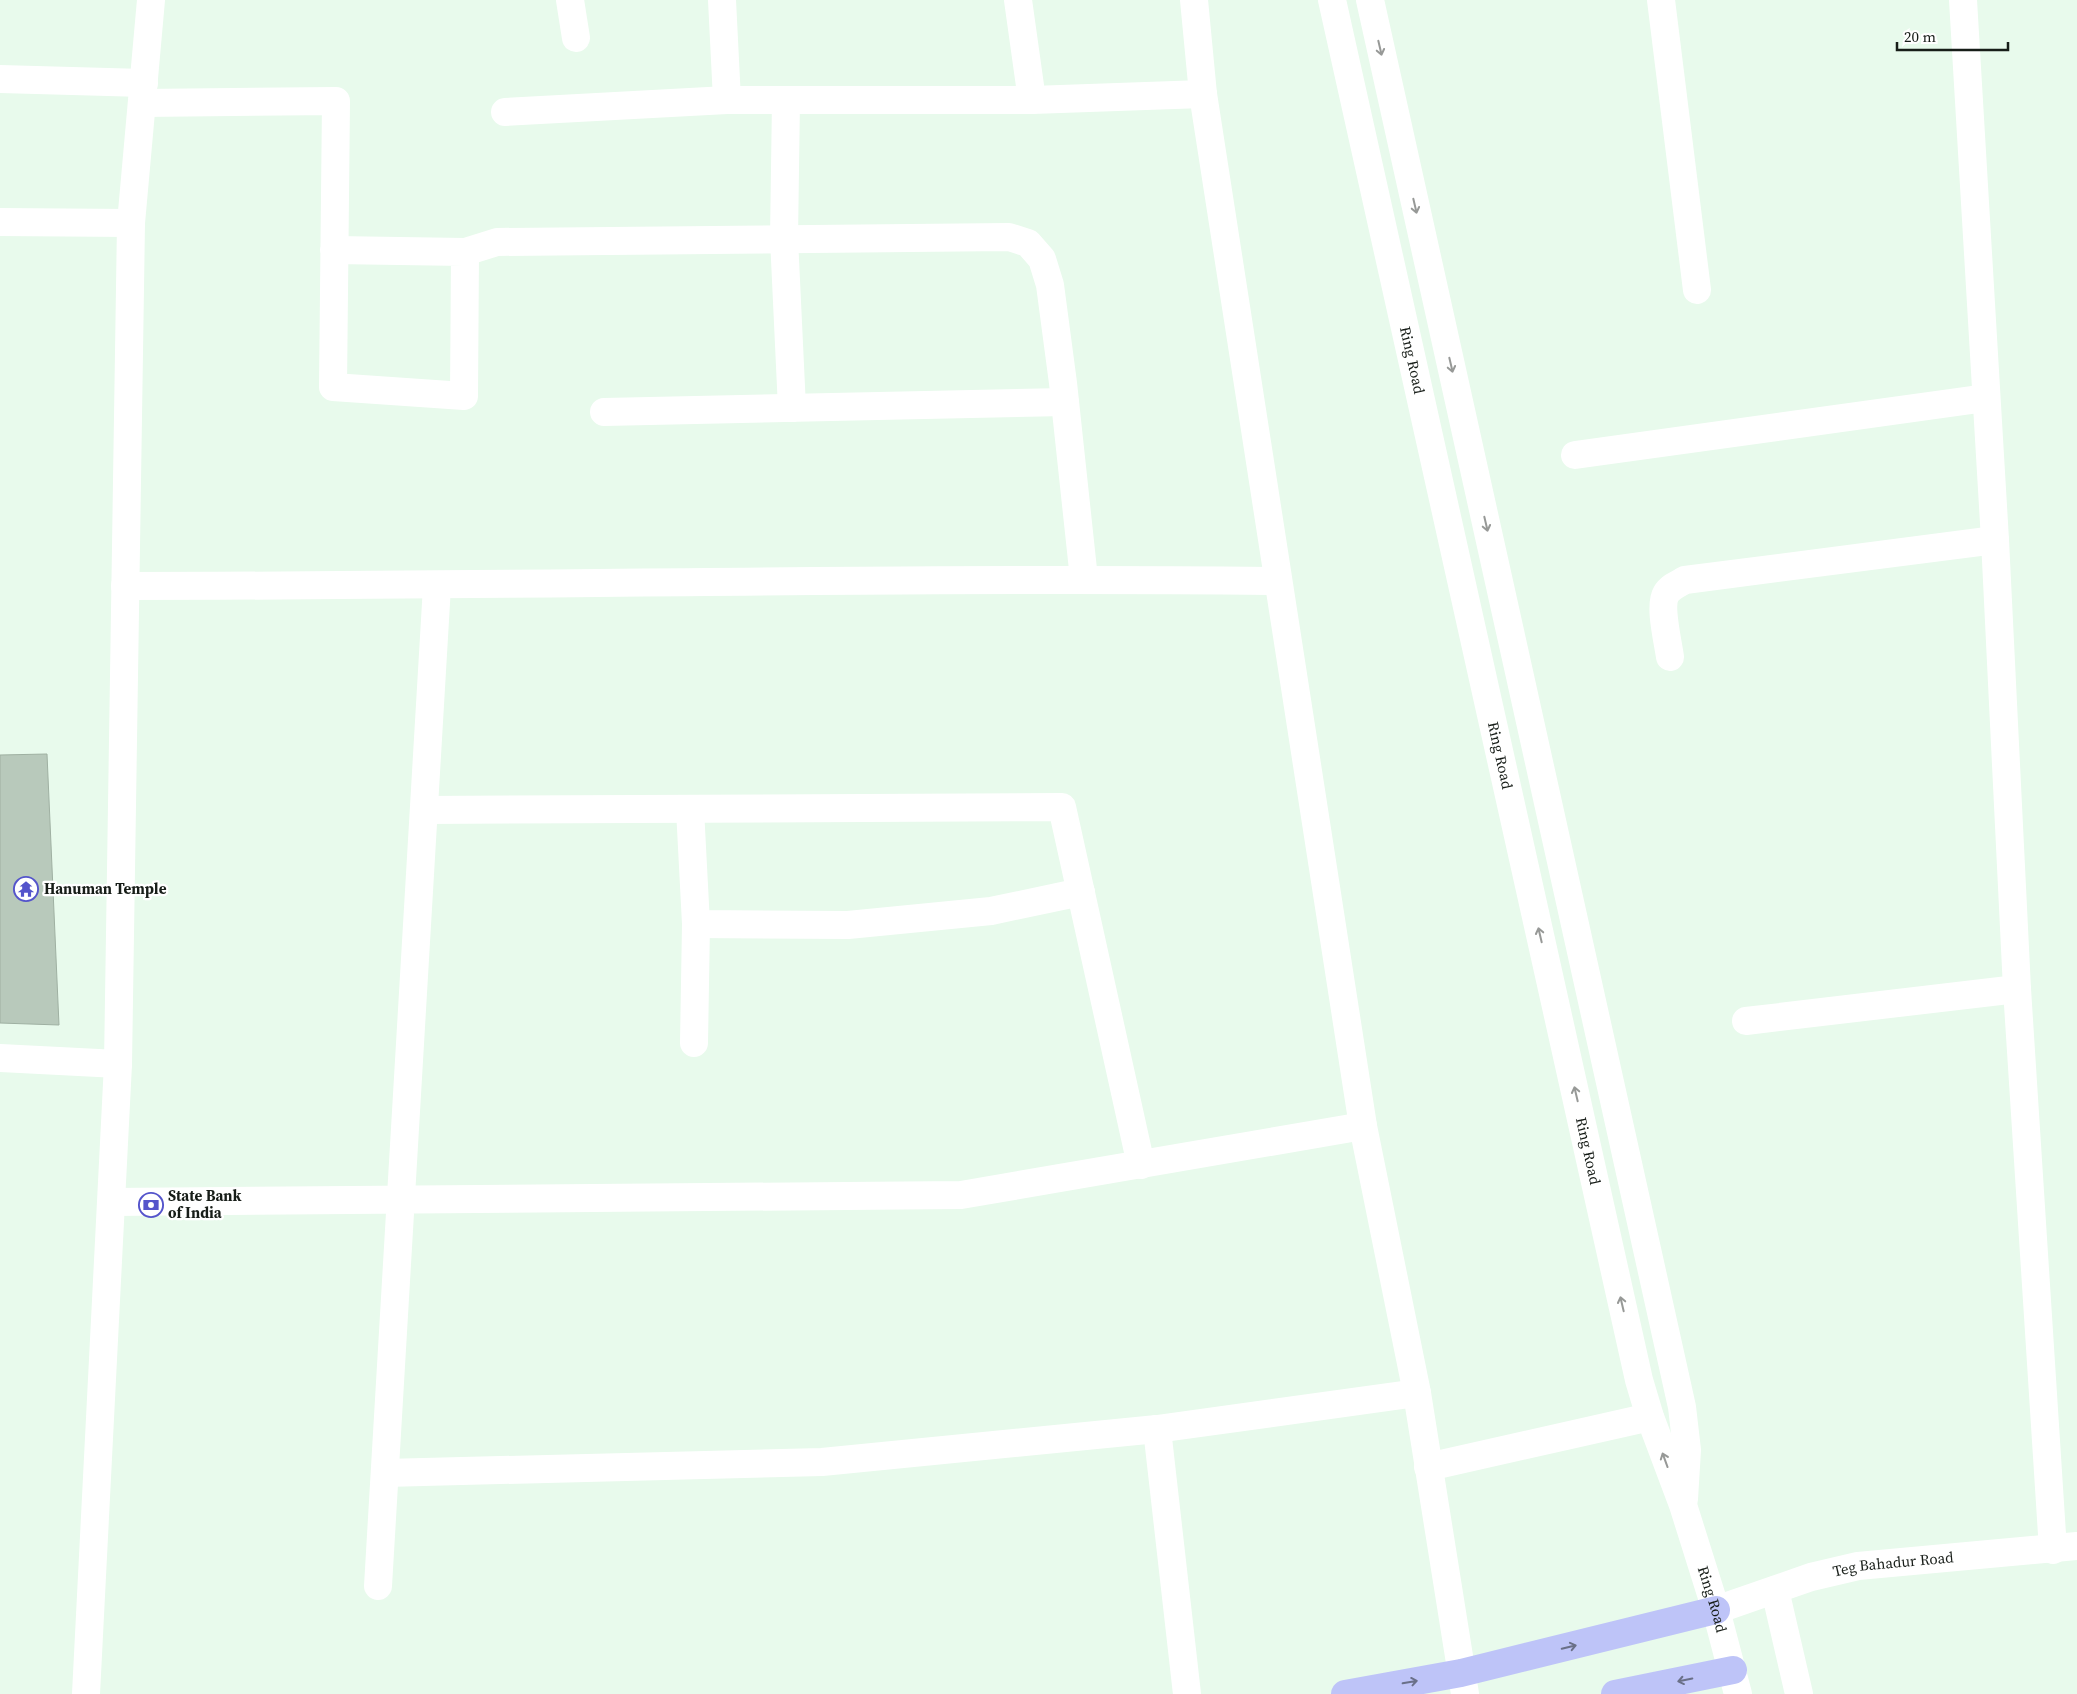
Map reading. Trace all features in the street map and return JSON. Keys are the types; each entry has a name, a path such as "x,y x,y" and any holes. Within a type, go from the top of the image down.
{"main road":[{"path":"1345,1694 1463,1684 1716,1610"},
{"path":"1615,1694 1735,1682"}],"street":[{"path":"86,1694 118,1064 131,223 151,0"},
{"path":"570,0 576,38"},
{"path":"722,0 727,100"},
{"path":"1018,0 1032,100"},
{"path":"1194,0 1203,94 1363,1126 1417,1393 1463,1684"},
{"name":"Ring Road","path":"1332,0 1635,1361 1650,1417 1683,1505 1716,1610 1735,1682"},
{"name":"Ring Road","path":"1370,0 1682,1407 1687,1450 1683,1505"},
{"path":"1661,0 1698,290"},
{"path":"1963,0 1995,540 2017,989 2065,1548"},
{"path":"0,79 143,93 336,101 333,388 464,396 464,252"},
{"path":"505,112 727,100 1032,100 1203,94"},
{"path":"786,100 784,238 792,408"},
{"path":"0,222 131,223"},
{"path":"334,250 464,252 497,242 784,238 1010,237 1028,243 1042,259 1050,286 1065,402 1084,579"},
{"path":"1575,455 1986,398"},
{"path":"604,412 1065,402"},
{"path":"1670,657 1664,608 1665,595 1672,587 1685,580 1995,540"},
{"path":"125,586 437,586 1084,579 1278,581"},
{"path":"378,1586 437,586"},
{"path":"424,810 1062,807 1141,1165"},
{"path":"690,809 696,924 694,1043"},
{"path":"696,924 848,925 991,911 1081,892"},
{"path":"1746,1021 2017,989"},
{"path":"0,1058 118,1064"},
{"path":"112,1202 961,1195 1363,1126"},
{"path":"385,1473 822,1462 1157,1430 1417,1393"},
{"path":"1428,1467 1650,1417"},
{"path":"1157,1430 1187,1694"},
{"name":"Teg Bahadur Road","path":"1716,1610 1811,1578 1858,1566 2065,1548"},
{"path":"1776,1590 1799,1694"}],"building":[{"name":"Hanuman Temple","path":"47,754 59,1025 0,1023 0,755"}],"place":[{"name":"Hanuman Temple","path":"26,889"},
{"name":"State Bank of India","path":"151,1205"}]}
